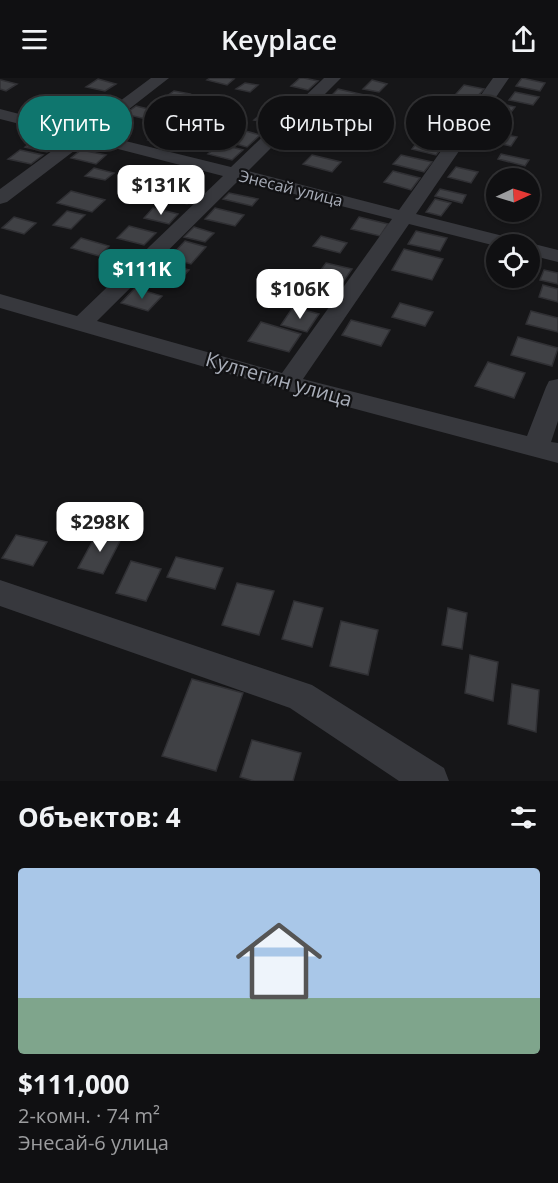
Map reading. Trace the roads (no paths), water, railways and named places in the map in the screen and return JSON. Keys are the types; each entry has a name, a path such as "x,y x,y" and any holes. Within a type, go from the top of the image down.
{"street":[{"path":"132,99 161,78"},
{"path":"83,323 333,78"},
{"path":"288,383 501,78"},
{"name":"Энесай улица","path":"0,114 18,119"},
{"name":"Энесай улица","path":"132,148 486,238"},
{"path":"0,198 63,150"},
{"path":"540,252 558,256"},
{"name":"Култегин улица","path":"0,301 288,383 547,450"},
{"path":"547,450 558,387"},
{"path":"0,593 300,696 431,781"}]}
